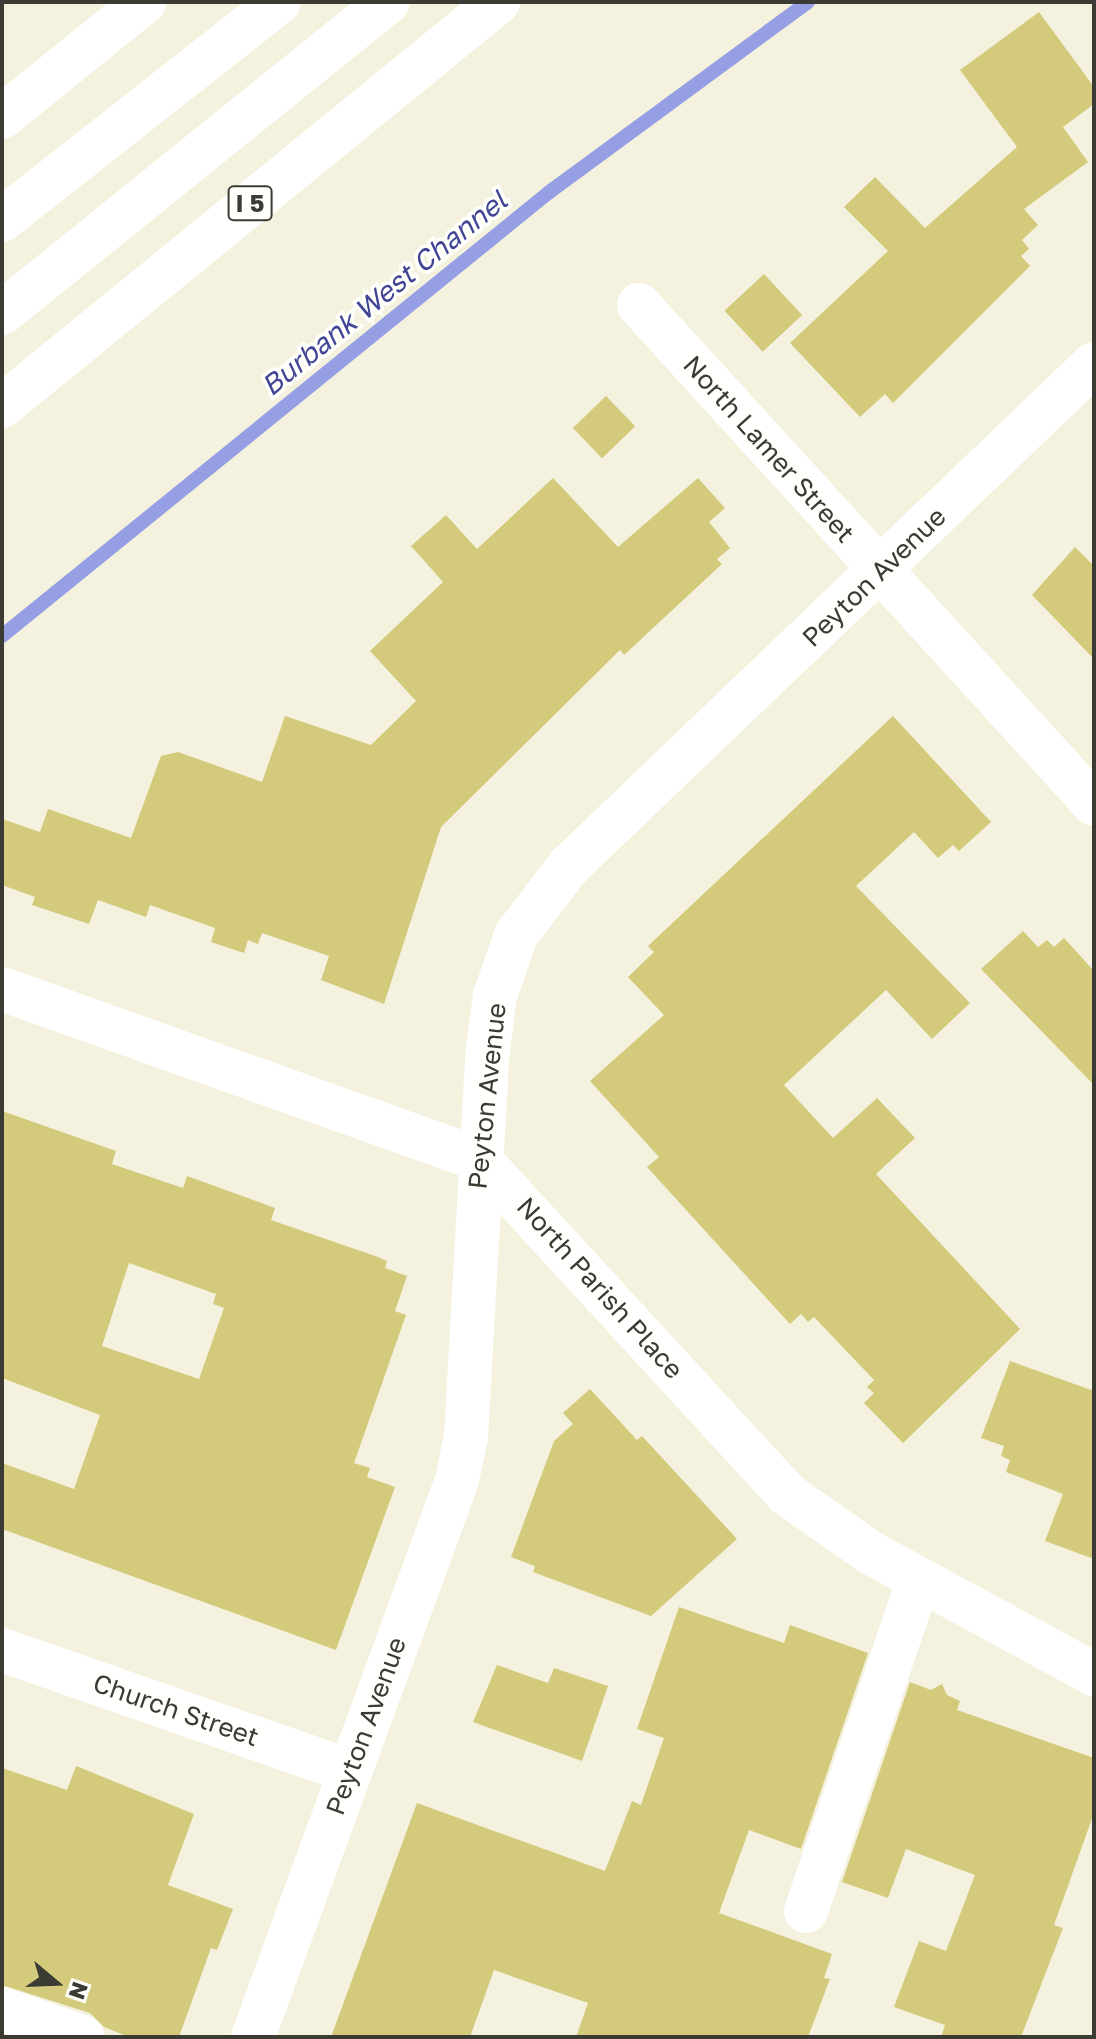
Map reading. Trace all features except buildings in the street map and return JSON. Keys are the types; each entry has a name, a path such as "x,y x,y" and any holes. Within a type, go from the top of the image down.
{"main road":[{"path":"2,117 144,2"},
{"path":"2,220 279,2"},
{"path":"2,313 388,2"},
{"name":"I 5","path":"2,406 498,2"},
{"path":"2,82 106,31"},
{"name":"North Lamer Street","path":"639,305 1094,804"},
{"name":"Peyton Avenue","path":"253,2037 457,1480 466,1437 479,1159 495,996 516,935 569,866 880,572 1094,364"},
{"name":"North Parish Place","path":"2,989 479,1159 788,1495 919,1580 1094,1674"},
{"path":"806,1911 919,1580"},
{"name":"Church Street","path":"2,1650 350,1771"},
{"path":"2,2009 82,2037"}],"waterway":[{"name":"Burbank West Channel","path":"2,636 548,193 808,2"}]}
